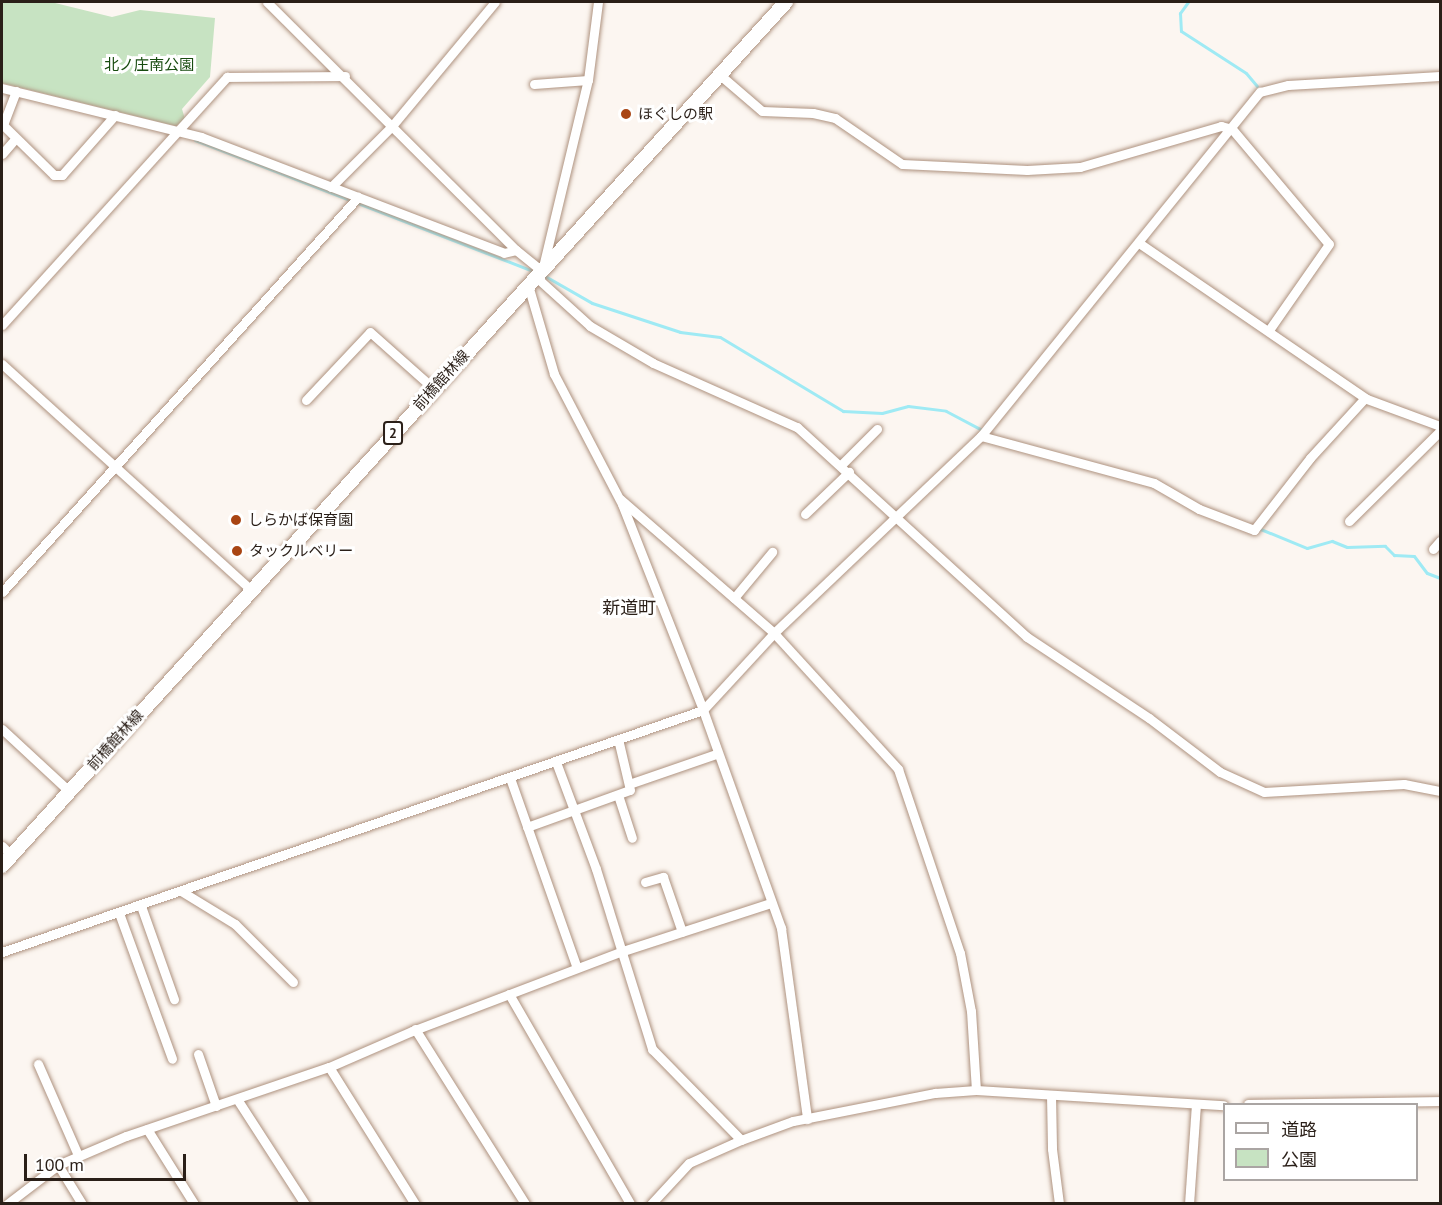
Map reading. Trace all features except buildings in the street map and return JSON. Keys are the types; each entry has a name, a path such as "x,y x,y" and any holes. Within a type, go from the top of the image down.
{"main road":[{"name":"前橋館林線","path":"2,866 6,850 69,791 786,2"}],"street":[{"path":"267,2 345,76 516,250 535,278 590,326 653,363 797,427 845,468 1027,637 1149,718 1220,772 1264,792 1404,783 1440,791"},
{"path":"331,187 392,126 495,2"},
{"path":"598,2 588,80 535,278 554,374 619,497 703,710 716,754 781,928 807,1119"},
{"path":"720,75 762,111 813,113 835,118 902,164 1027,170 1080,167 1221,126 1232,129 1329,244 1269,330"},
{"path":"2,325 227,77 345,76"},
{"path":"2,952 141,906 703,710 774,633 981,436 1265,88 1440,76"},
{"path":"534,84 588,80"},
{"path":"2,88 177,132 331,187 504,253 516,250"},
{"path":"16,92 3,125 54,175 62,175 116,115"},
{"path":"2,154 15,139"},
{"path":"2,592 358,197"},
{"path":"1138,243 1206,291 1269,330 1365,398 1440,426"},
{"path":"306,400 370,332 433,388"},
{"path":"2,364 251,590"},
{"path":"981,436 1154,483 1199,509 1254,530 1310,458 1365,398"},
{"path":"805,514 877,429"},
{"path":"1349,521 1440,431"},
{"path":"619,497 774,633 898,769 960,954 971,1011 976,1090"},
{"path":"1433,549 1440,542"},
{"path":"734,598 772,552"},
{"path":"2,729 69,791"},
{"path":"527,827 630,790 618,739"},
{"path":"629,784 716,754"},
{"path":"556,762 576,810 623,951 652,1049 741,1140"},
{"path":"510,778 577,968"},
{"path":"618,795 632,838"},
{"path":"645,882 663,877 682,932"},
{"path":"181,891 235,924 293,982"},
{"path":"7,1203 58,1165 78,1155 329,1067 415,1029 623,951 771,903"},
{"path":"141,906 174,999"},
{"path":"119,913 172,1059"},
{"path":"509,994 630,1203"},
{"path":"415,1029 525,1203"},
{"path":"198,1054 216,1106"},
{"path":"38,1064 78,1155"},
{"path":"329,1067 415,1203"},
{"path":"651,1203 689,1163 741,1140 807,1119 935,1093 976,1090 1223,1105"},
{"path":"1051,1095 1052,1149 1059,1203"},
{"path":"237,1100 305,1203"},
{"path":"1312,1103 1440,1101"},
{"path":"1189,1203 1196,1104"},
{"path":"147,1129 194,1203"},
{"path":"58,1165 82,1203"}],"green space":[{"name":"北ノ庄南公園","path":"2,2 51,2 112,17 140,10 215,18 210,77 182,109 185,119 176,126 2,83"}],"waterway":[{"path":"1188,2 1180,13 1181,31 1246,73 1257,86"},
{"path":"195,140 536,272"},
{"path":"545,276 592,303 680,332 720,337 843,411 882,413 908,406 946,411 984,431"},
{"path":"1258,528 1307,548 1332,541 1347,547 1385,546 1394,555 1414,556 1427,573 1440,578"}],"place":[{"name":"ほぐしの駅","path":"626,114"},
{"name":"しらかば保育園","path":"236,520"},
{"name":"タックルベリー","path":"237,551"}],"district":[{"name":"新道町","path":"629,608"}]}
